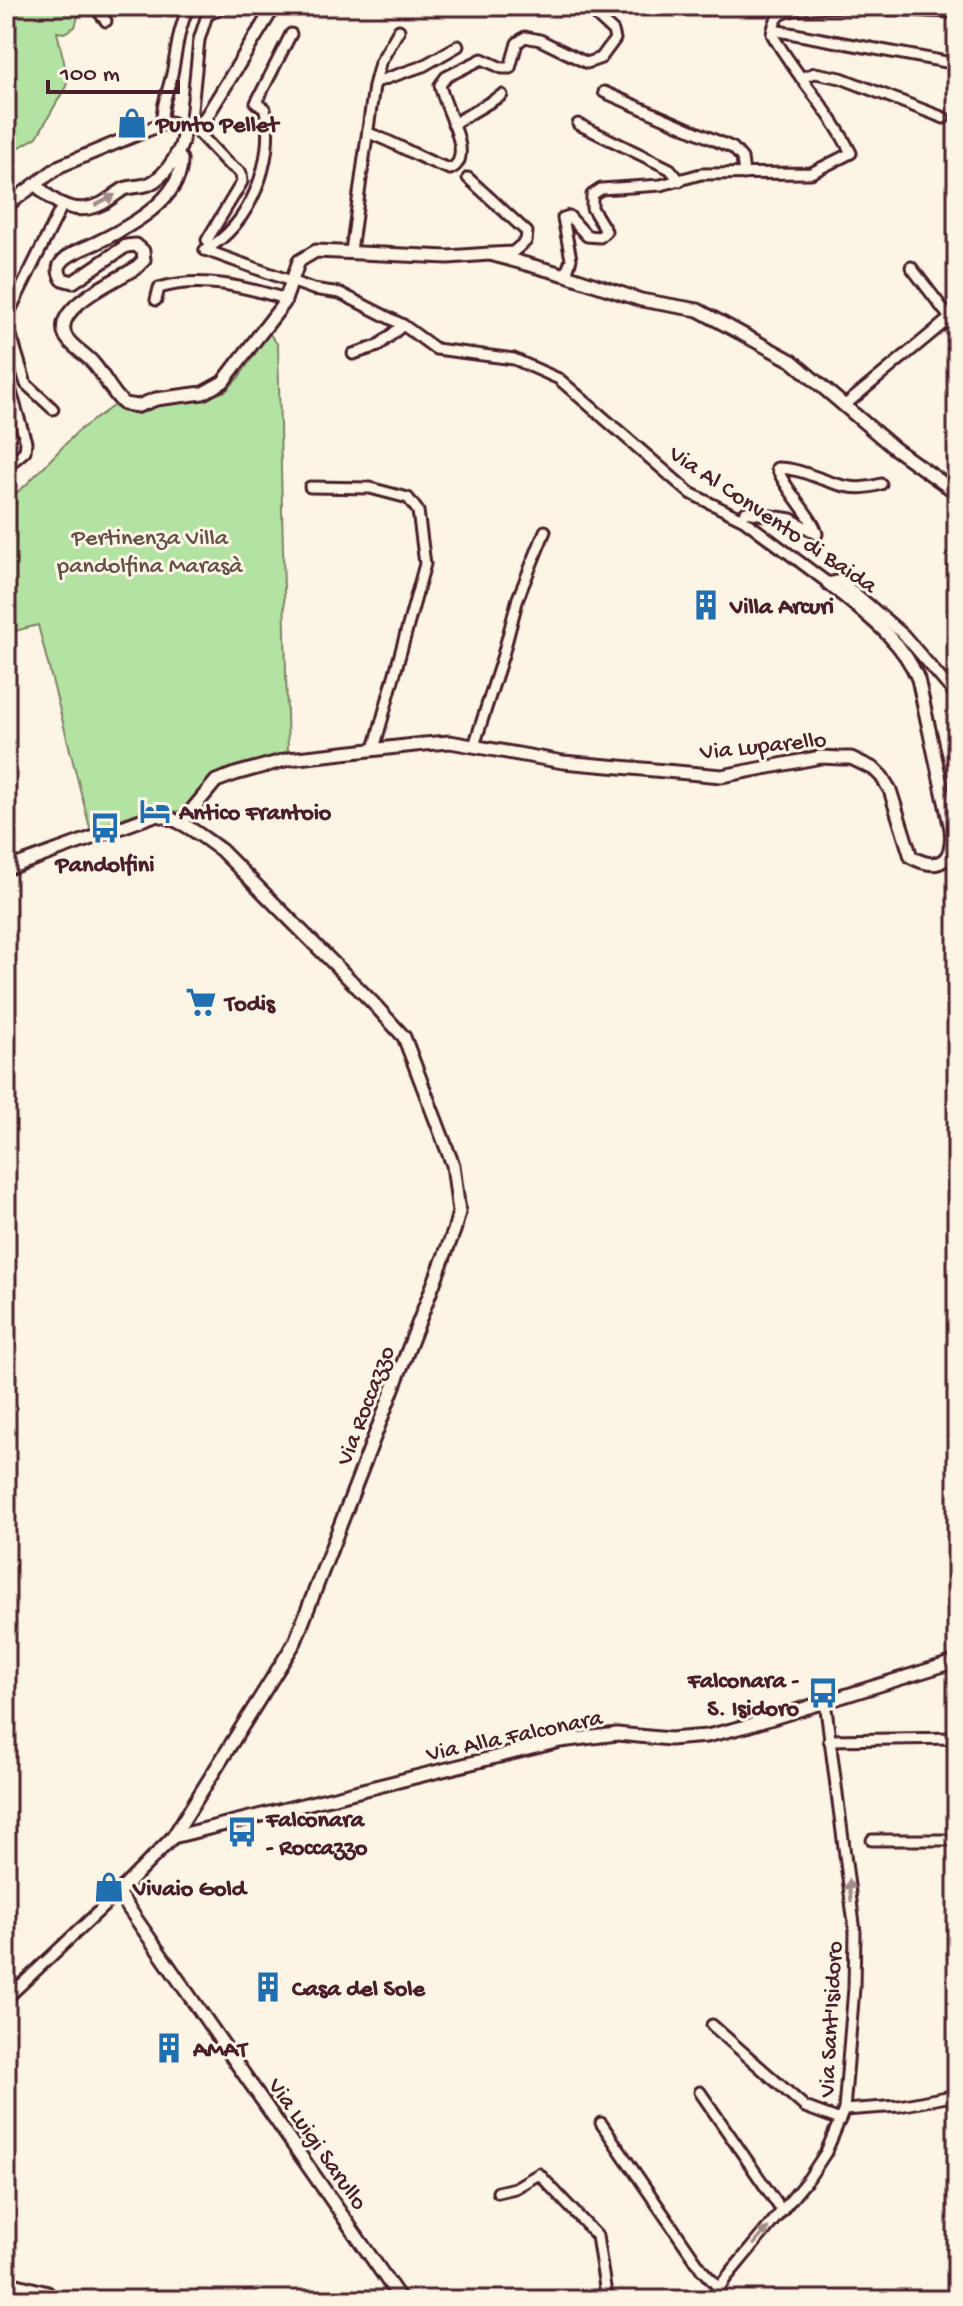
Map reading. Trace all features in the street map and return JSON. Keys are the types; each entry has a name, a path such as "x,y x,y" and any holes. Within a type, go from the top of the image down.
{"street":[{"path":"94,6 106,21"},
{"path":"162,124 161,113 171,78 176,40 189,6"},
{"path":"37,185 47,197 62,206 77,209 102,204 124,189 147,185 161,176 176,155 191,119 199,40 207,15 226,6"},
{"path":"187,128 205,119 270,13 280,6"},
{"path":"368,133 394,141 435,165 450,169 458,166 461,160 453,124 440,85 446,77 482,59 502,68 510,68 517,43 525,37 540,40 587,63 601,58 615,39 613,31 586,6"},
{"path":"566,275 571,259 563,218 569,216 587,236 600,237 606,231 592,208 592,195 601,189 661,185 701,174 811,173 851,153 787,61 772,34 775,20 782,14 824,7 957,12"},
{"path":"351,251 380,63 399,30"},
{"path":"773,30 957,64"},
{"path":"206,245 222,241 248,207 256,188 265,165 267,123 265,109 256,103 291,34"},
{"path":"376,82 423,66 458,46"},
{"path":"801,78 815,73 841,78 944,118"},
{"path":"604,92 733,148 742,158 744,174"},
{"path":"453,124 502,95"},
{"path":"6,206 60,166 171,123 187,128 241,173 242,182 206,245"},
{"path":"578,124 670,169 680,181"},
{"path":"176,155 181,159 182,166 177,185 167,198 112,235 60,264 62,279 73,282 126,246 140,247 145,256 136,268 74,306 64,324 67,338 93,363 124,404 138,406 156,399 203,393 223,382 273,320 286,299 299,261 316,251 448,257 513,252 526,241 527,232 468,178"},
{"path":"53,409 26,384 6,319 62,206"},
{"name":"Via Al Convento di Baida","path":"206,245 313,289 340,293 403,325 436,349 514,359 559,379 690,493 741,518 828,583 840,580 859,595 904,635 957,697"},
{"path":"490,254 641,300 698,310 792,361 894,448 957,493"},
{"path":"844,406 950,318 911,267"},
{"path":"156,300 159,288 173,284 236,284 286,299"},
{"path":"353,354 378,346 403,325"},
{"path":"6,365 14,345"},
{"path":"6,375 26,442 25,451 6,467"},
{"path":"6,406 18,419"},
{"path":"741,518 746,512 791,519 817,534 815,526 791,495 777,468 790,468 858,490 881,484"},
{"path":"310,487 370,488 408,498 418,511 425,564 374,749"},
{"path":"474,746 518,598 545,531"},
{"name":"Via Luparello","path":"181,823 216,781 289,759 374,749 450,742 563,762 722,776 821,757 851,758 874,769 890,790 911,857 932,864 943,861 950,855 953,846 951,829 918,679 900,646 828,583"},
{"path":"6,869 155,815 167,816 181,823"},
{"name":"Via Roccazzo","path":"6,1999 173,1837 295,1642 459,1212 459,1192 453,1165 404,1037 383,1012 221,850 181,823"},
{"name":"Via Alla Falconara","path":"173,1837 560,1741 617,1734 670,1739 707,1736 957,1661"},
{"name":"Via Sant'Isidoro","path":"719,2288 826,2152 844,2110 854,1988 855,1932 825,1701"},
{"path":"829,1740 957,1738"},
{"path":"872,1840 957,1840"},
{"name":"Via Luigi Sarullo","path":"118,1893 401,2300"},
{"path":"712,2025 805,2107 840,2120"},
{"path":"700,2092 782,2211"},
{"path":"844,2110 899,2106 957,2095"},
{"path":"601,2123 702,2270 719,2288 719,2300"},
{"path":"498,2192 515,2188 539,2174 597,2236 607,2300"},
{"path":"6,2281 48,2292"}],"green space":[{"path":"6,6 74,6 79,13 75,27 64,33 57,32 68,79 66,86 37,137 6,155"},
{"name":"Pertinenza Villa pandolfina Marasà","path":"269,333 278,345 288,754 235,769 186,811 146,811 91,832 38,625 7,633 6,630 6,501 26,485 78,431 113,406 139,414 162,404 226,391"}],"place":[{"name":"Punto Pellet","path":"132,123"},
{"name":"Villa Arcuri","path":"706,605"},
{"name":"Antico Frantoio","path":"155,811"},
{"name":"Pandolfini","path":"105,828"},
{"name":"Todis","path":"201,1002"},
{"name":"Falconara - S. Isidoro","path":"823,1693"},
{"name":"Falconara - Roccazzo","path":"242,1832"},
{"name":"Vivaio Gold","path":"109,1887"},
{"name":"Casa del Sole","path":"268,1987"},
{"name":"AMAT","path":"169,2048"}]}
